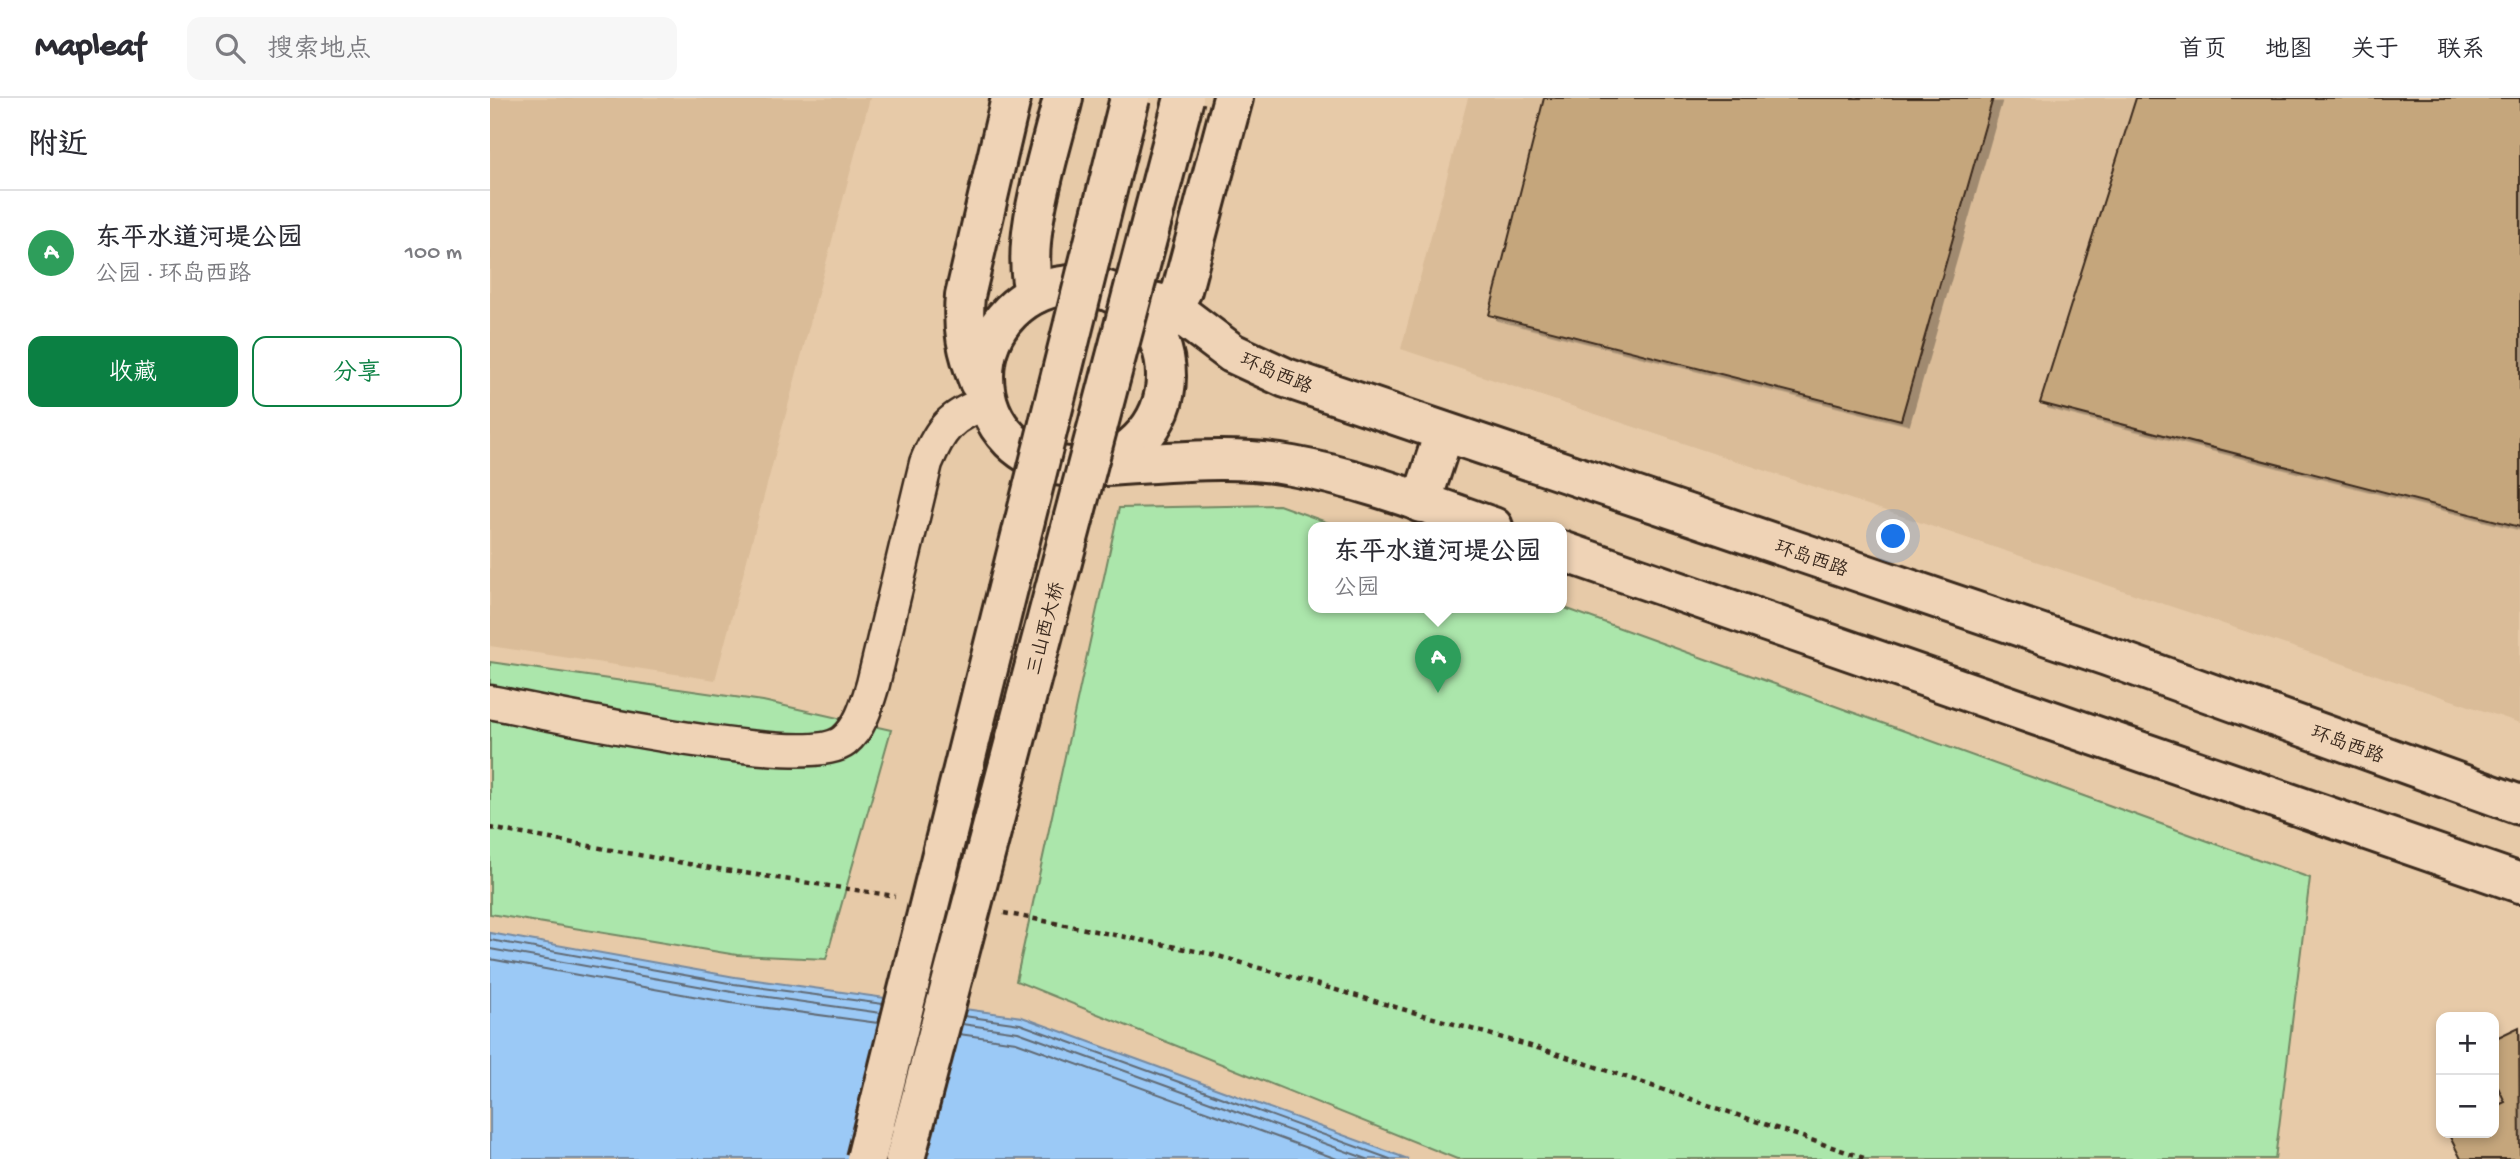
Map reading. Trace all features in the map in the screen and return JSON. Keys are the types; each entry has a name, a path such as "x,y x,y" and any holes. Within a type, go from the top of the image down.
{"main road":[{"path":"1011,98 985,203 963,319 966,350 987,403 1000,430 1021,451 1048,464 1078,468 1196,461 1291,465 1478,522"},
{"path":"987,403 983,373 989,343 1004,317 1035,294 1029,260 1032,232 1063,98"},
{"path":"866,1159 1130,98"},
{"name":"三山西大桥","path":"905,1159 1184,98"},
{"path":"1078,468 1107,463 1133,447 1153,424 1165,396 1165,323 1182,290 1233,98"},
{"name":"环岛西路","path":"1035,294 1055,285 1085,284 1157,303 1165,323 1256,367 2107,656 2520,804"},
{"path":"1421,503 1444,433"},
{"path":"1567,553 2520,883"}],"street":[{"path":"490,702 701,740 780,750 824,750 844,741 863,717 873,684 930,454 943,429 956,416 987,403"}],"path":[{"path":"490,828 711,868 901,897"},
{"path":"996,911 1211,954 1555,1053 1867,1159"}],"shaded area":[{"path":"490,98 870,98 715,680 490,646"},
{"path":"1468,98 2520,98 2520,723 1401,349"}],"green space":[{"path":"1279,505 1326,522 1308,522 1308,613 1567,613 1567,609 2310,878 2275,1159 1457,1159 1016,981 1119,508"},
{"path":"490,662 763,701 891,730 826,959 737,955 490,914"}],"water":[{"path":"490,933 735,977 1022,1017 1408,1159 490,1159"}],"building":[{"path":"1544,98 1993,98 1901,420 1489,315"},
{"path":"2136,98 2520,98 2520,527 2040,403"},
{"path":"2519,1027 2520,1159 2461,1159 2450,1138 2499,1138 2499,1105 2505,1102 2499,1089 2499,1037"}],"place":[{"name":"东平水道河堤公园","path":"1438,693"}]}
